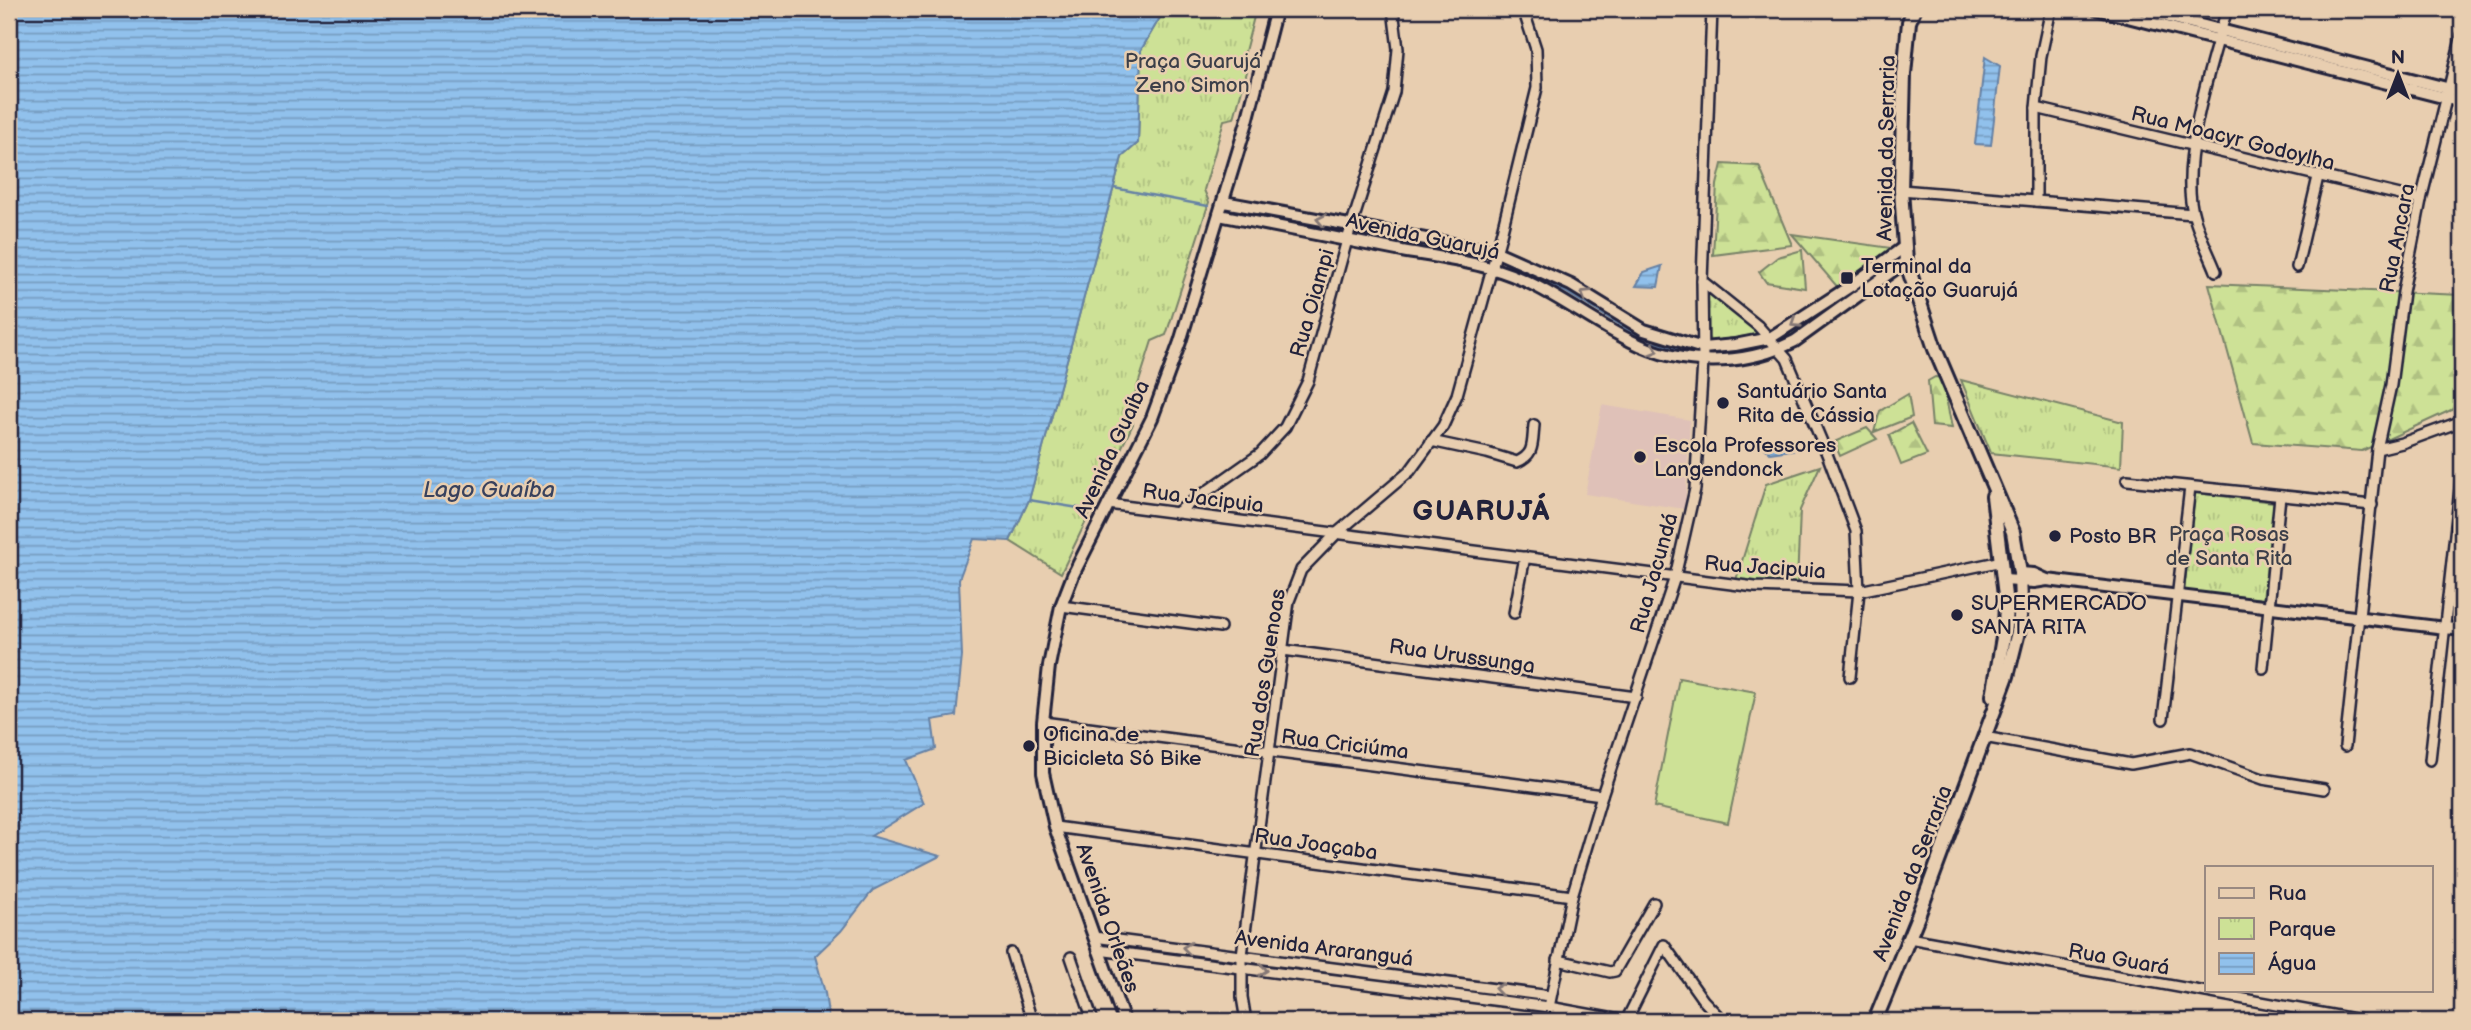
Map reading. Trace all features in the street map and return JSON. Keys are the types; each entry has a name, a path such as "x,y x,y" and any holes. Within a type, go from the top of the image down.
{"main road":[{"name":"Avenida da Serraria","path":"1875,1021 2007,676 2019,628 2020,577 2013,532 1935,349 1906,261 1901,190 1904,74 1909,22 1914,9"},
{"name":"Avenida da Serraria","path":"1984,737 2005,626 2004,580 1991,482"},
{"path":"1997,537 2003,531 2013,532"}],"street":[{"name":"Avenida Guaíba","path":"1055,827 1043,773 1043,722 1049,666 1061,606 1073,575 1152,418 1180,342 1224,202 1276,9"},
{"name":"Rua Oiampi","path":"1176,513 1259,454 1285,427 1308,381 1352,225 1394,92 1398,49 1393,9"},
{"name":"Rua dos Guenoas","path":"1246,1021 1242,955 1289,601 1301,570 1337,533 1410,471 1443,426 1457,395 1497,252 1537,88 1536,49 1522,9"},
{"name":"Rua Jacundá","path":"1549,1007 1572,896 1602,795 1675,577 1695,489 1703,362 1702,281 1712,9"},
{"path":"2036,201 2036,108 2041,56 2051,9"},
{"path":"2096,9 2137,12 2446,93 2462,102"},
{"path":"2216,271 2193,214 2190,181 2192,146 2228,9"},
{"name":"Rua Ancara","path":"2345,746 2377,449 2391,385 2403,292 2421,200 2462,36"},
{"path":"2446,93 2462,92"},
{"name":"Rua Moacyr Godoylha","path":"2036,108 2421,200"},
{"path":"2297,267 2318,177"},
{"path":"1901,190 2193,214"},
{"name":"Avenida Guarujá","path":"1224,202 1497,252 1572,285 1644,330 1703,348 1770,338 1852,285 1904,247"},
{"name":"Avenida Guarujá","path":"1219,215 1492,268 1558,296 1629,341 1649,349 1703,362 1737,359 1778,350 1805,335 1906,261"},
{"path":"1702,281 1770,338 1787,359 1856,531 1859,591 1850,677"},
{"path":"2377,449 2402,443 2462,421"},
{"path":"1432,441 1517,462 1527,458 1532,450 1534,425"},
{"path":"2127,480 2372,505"},
{"path":"2430,760 2461,480"},
{"path":"2164,719 2190,487"},
{"path":"2263,668 2280,496"},
{"name":"Rua Jacipuia","path":"1108,504 1755,587 1859,591 2002,561"},
{"path":"1514,612 1525,557"},
{"path":"2004,580 2020,577 2034,582 2047,580 2178,594 2462,629"},
{"path":"1061,606 1220,627"},
{"name":"Rua Urussunga","path":"1283,650 1636,697"},
{"name":"Rua Criciúma","path":"1043,722 1602,795"},
{"path":"1984,737 2131,764 2190,753 2263,779 2324,789"},
{"name":"Rua Joaçaba","path":"1055,827 1572,896"},
{"name":"Avenida Orleães","path":"1055,827 1124,1021"},
{"path":"1558,960 1615,971 1654,903"},
{"name":"Avenida Araranguá","path":"1094,937 1550,996"},
{"name":"Rua Guará","path":"1909,938 2205,992"},
{"path":"1625,1021 1664,945 1703,1000 1723,1021"},
{"name":"Avenida Araranguá","path":"1098,950 1448,993 1625,1021"},
{"path":"1011,953 1032,1021"},
{"path":"1071,957 1093,1021"},
{"path":"1374,984 1375,972"},
{"path":"1448,993 1449,983"},
{"name":"Rua Guará","path":"2206,992 2365,1021"}],"shaded area":[{"name":"Escola Professores Langendonck","path":"1602,405 1690,420 1685,509 1585,494"}],"green space":[{"name":"Praça Guarujá Zeno Simon","path":"1165,9 1256,9 1243,59 1248,68 1234,118 1224,120 1204,190 1209,202 1166,335 1152,341 1129,413 1133,424 1061,573 1010,541 1029,500 1122,157 1138,143 1141,50"},
{"path":"1722,164 1759,166 1792,245 1713,255 1717,185"},
{"path":"1792,234 1891,248 1889,255 1840,290"},
{"path":"1802,250 1805,288 1766,282 1759,272 1778,257"},
{"path":"1888,262 1892,267 1791,339 1788,333"},
{"path":"2209,284 2462,295 2462,405 2362,451 2253,443"},
{"path":"1705,287 1760,334 1707,342"},
{"path":"1935,377 1942,378 1952,428 1932,426 1928,381"},
{"path":"1961,380 2123,422 2121,467 1991,453"},
{"path":"1908,394 1912,417 1874,432 1880,411"},
{"path":"1911,423 1927,455 1901,465 1889,435"},
{"path":"1867,428 1877,439 1840,456 1834,442"},
{"path":"1820,466 1800,510 1797,585 1736,580 1766,484"},
{"name":"Praça Rosas de Santa Rita","path":"2195,493 2274,502 2263,599 2184,591"},
{"path":"1679,678 1756,692 1728,823 1654,807"}],"water":[{"name":"Lago Guaíba","path":"9,9 1165,9 1141,50 1138,143 1122,157 1029,500 1010,541 974,539 959,579 962,656 956,716 932,720 936,749 906,760 924,803 871,836 940,856 873,890 841,931 815,956 829,1021 9,1021"},
{"path":"1985,57 2000,66 1991,145 1975,144"},
{"path":"1662,266 1658,287 1636,286 1644,272"},
{"path":"1778,438 1776,444 1791,450 1770,453 1762,445"}],"waterway":[{"path":"1114,188 1208,206"},
{"path":"1239,212 1343,231"},
{"path":"1361,233 1485,258"},
{"path":"1505,264 1566,292 1647,341 1691,352"},
{"path":"1029,500 1091,510"}],"place":[{"name":"Terminal da Lotação Guarujá","path":"1847,278"},
{"name":"Santuário Santa Rita de Cássia","path":"1723,403"},
{"name":"Escola Professores Langendonck","path":"1640,457"},
{"name":"Posto BR","path":"2055,536"},
{"name":"SUPERMERCADO SANTA RITA","path":"1957,615"},
{"name":"Oficina de Bicicleta Só Bike","path":"1029,746"}],"district":[{"name":"GUARUJÁ","path":"1482,510"}]}
